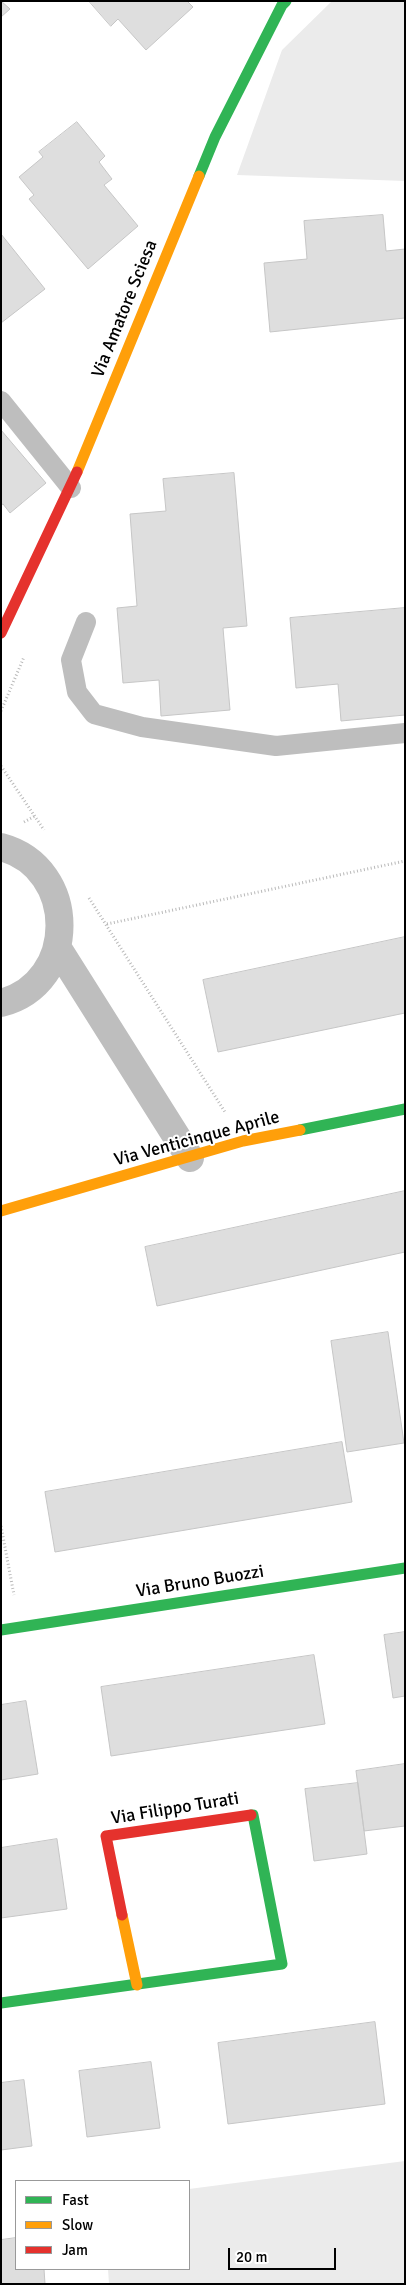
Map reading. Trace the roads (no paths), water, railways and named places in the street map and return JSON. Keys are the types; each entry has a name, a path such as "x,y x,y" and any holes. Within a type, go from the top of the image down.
{"street":[{"name":"Via Amatore Sciesa","path":"1,633 70,488 215,137 282,5 286,1"},
{"path":"1,847 12,850 35,864 52,886 60,911 60,939 51,964 35,986 12,1000 1,1003"},
{"path":"57,947 190,1158"},
{"name":"Via Venticinque Aprile","path":"1,1211 243,1142 405,1109"},
{"name":"Via Bruno Buozzi","path":"1,1630 405,1568"},
{"name":"Via Filippo Turati","path":"1,2003 137,1986 282,1964 253,1815 106,1836 137,1986"}],"lane":[{"path":"1,401 70,488"},
{"path":"86,622 71,660 76,692 94,714 142,727 276,746 405,733"}]}
